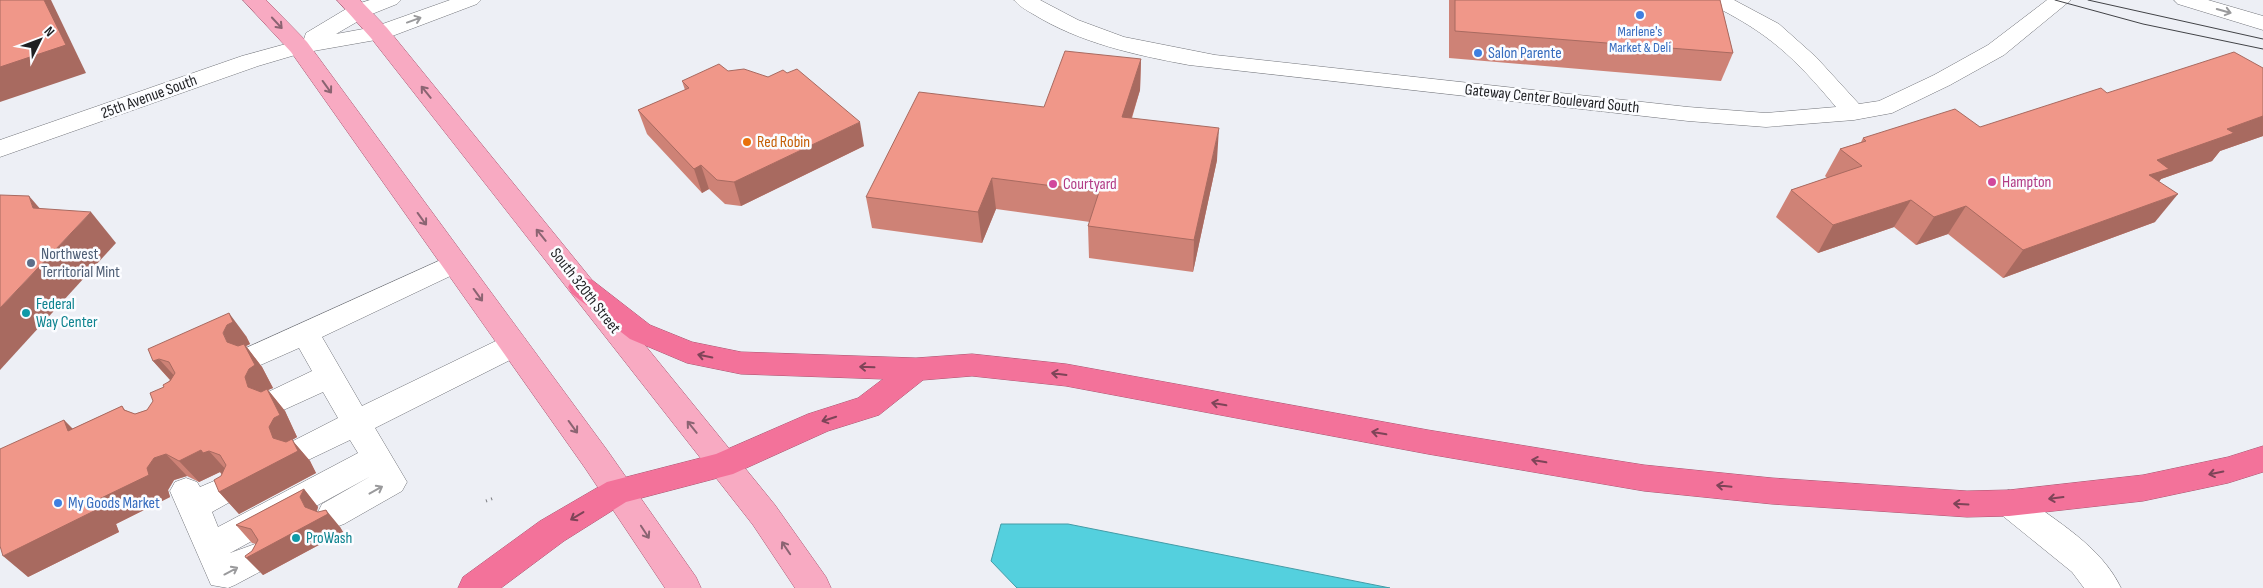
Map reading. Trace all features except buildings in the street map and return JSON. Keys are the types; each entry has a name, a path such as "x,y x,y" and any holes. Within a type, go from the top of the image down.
{"highway":[{"path":"582,287 640,332 687,352 741,363 916,369 972,365 1066,375 1428,442 1644,478 1798,494 1967,504 2010,503 2143,488 2228,470 2263,459"},
{"path":"475,588 552,531 618,491 722,465 819,422 868,406 916,369"}],"main road":[{"path":"254,0 299,47 618,491 684,588"},
{"name":"South 320th Street","path":"354,5 379,33 722,465 764,515 814,588"}],"street":[{"path":"299,47 354,5 390,0"},
{"path":"299,47 379,33 470,0"},
{"name":"Gateway Center Boulevard South","path":"1024,0 1068,26 1093,36 1162,53 1215,62 1688,114 1766,120 1854,113 1884,108 1942,80 1996,50 2060,0"},
{"path":"1718,0 1746,14 1778,34 1798,52 1854,113"},
{"path":"2185,0 2263,23"},
{"path":"2243,0 2263,5"},
{"name":"25th Avenue South","path":"0,149 250,61 299,47"},
{"path":"256,356 454,263"},
{"path":"305,333 391,482 333,514"},
{"path":"304,450 514,345"},
{"path":"279,400 329,376"},
{"path":"210,547 377,458"},
{"path":"228,488 190,498 223,575 255,558"},
{"path":"2010,503 2084,562 2104,588"}],"path":[{"path":"486,501 494,498"}],"water":[{"path":"1001,524 1068,524 1390,588 1017,588 991,561"}],"tram line":[{"path":"2055,0 2143,24 2263,49"},
{"path":"2088,0 2263,39"}],"place":[{"name":"Marlene's Market & Deli","path":"1640,15"},
{"name":"Salon Parente","path":"1478,53"},
{"name":"Red Robin","path":"747,142"},
{"name":"Hampton","path":"1992,182"},
{"name":"Courtyard","path":"1053,184"},
{"name":"Northwest Territorial Mint","path":"31,263"},
{"name":"Federal Way Center","path":"26,313"},
{"name":"My Goods Market","path":"58,503"},
{"name":"ProWash","path":"296,538"}]}
